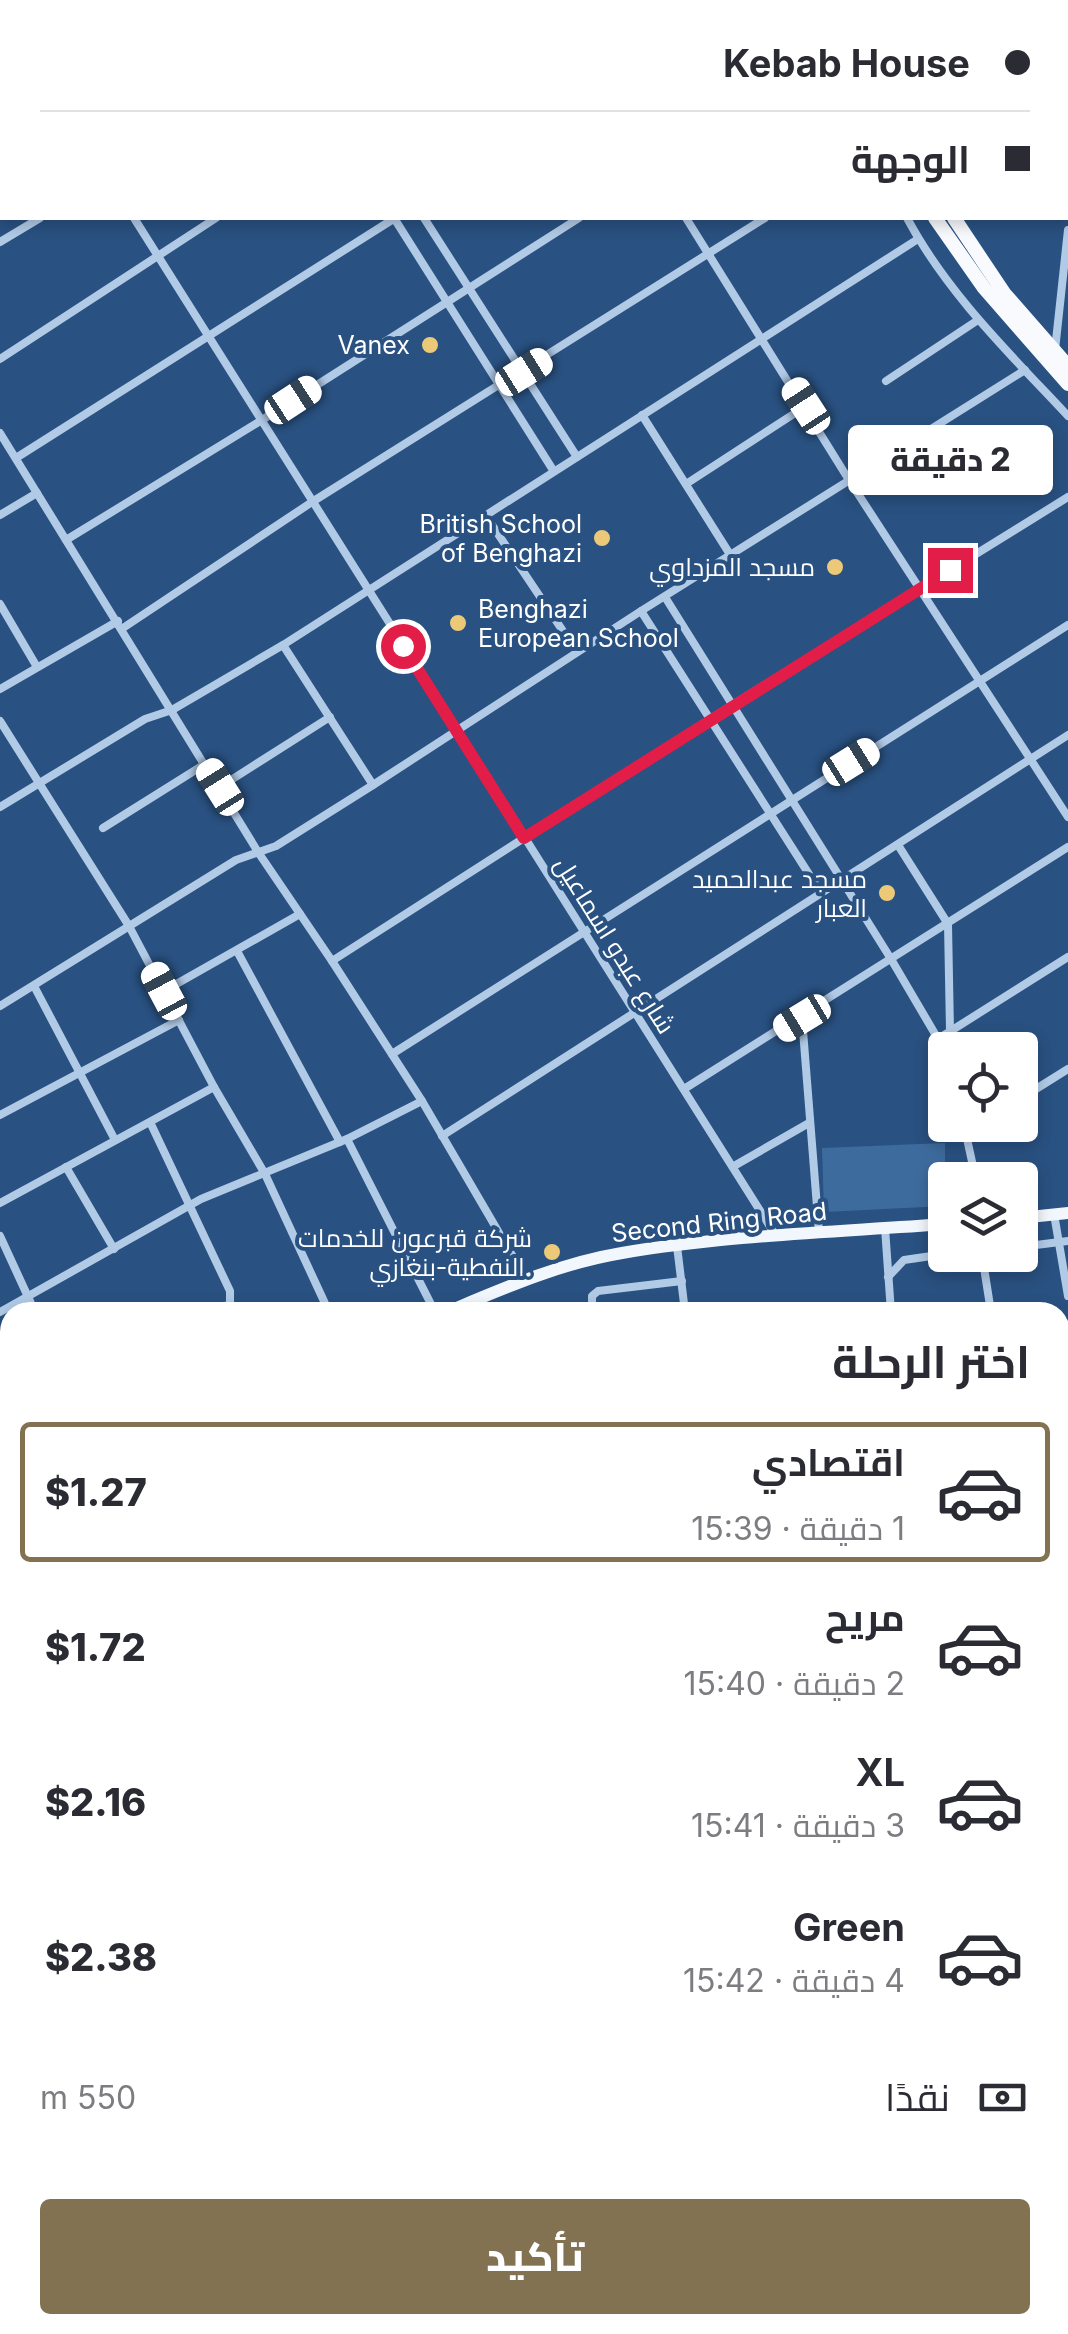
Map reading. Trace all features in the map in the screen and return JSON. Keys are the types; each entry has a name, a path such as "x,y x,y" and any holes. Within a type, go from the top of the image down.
{"highway":[{"path":"937,220 984,288 1068,384"},
{"path":"955,220 1004,293 1068,366"}],"main road":[{"name":"Second Ring Road","path":"472,1302 526,1279 621,1253 928,1225"}],"street":[{"path":"0,242 37,220"},
{"name":"شارع عبدو اسماعيل","path":"135,220 776,1236"},
{"path":"0,359 213,220"},
{"path":"16,458 392,220"},
{"path":"396,220 554,470"},
{"path":"425,220 577,457"},
{"path":"66,540 576,220"},
{"path":"687,220 849,480 1068,816"},
{"path":"0,689 120,624 762,220"},
{"path":"908,220 978,320 1068,416"},
{"path":"1055,350 1064,296 1068,230"},
{"path":"0,807 145,719 172,710 283,645 918,238"},
{"path":"886,380 978,320"},
{"path":"0,1006 242,857 276,846 1025,370"},
{"path":"686,484 806,406"},
{"path":"642,414 731,556"},
{"path":"0,433 258,852 422,1101 526,1279"},
{"path":"0,516 37,492"},
{"path":"332,961 732,705 1068,497"},
{"path":"486,516 577,652"},
{"path":"665,598 934,1032"},
{"path":"0,604 38,667"},
{"path":"641,611 822,893"},
{"path":"392,1054 1068,624"},
{"path":"283,645 373,785"},
{"path":"220,787 330,717"},
{"path":"0,721 129,926 265,1174 324,1302"},
{"path":"442,1136 1068,735"},
{"path":"102,828 206,764"},
{"path":"898,845 948,924 950,1031"},
{"path":"684,1090 1068,847"},
{"path":"164,991 300,914"},
{"path":"237,951 429,1302"},
{"path":"950,1031 1068,957"},
{"path":"34,986 116,1140"},
{"path":"802,1018 819,1233"},
{"path":"0,1115 179,1020"},
{"path":"1038,1088 1068,1069"},
{"path":"0,1204 214,1086"},
{"path":"15,1302 187,1206 343,1140 422,1101"},
{"path":"150,1122 230,1291 230,1302"},
{"path":"734,1166 809,1123"},
{"path":"66,1167 114,1249"},
{"path":"1061,1213 1068,1296"},
{"path":"885,1228 890,1302"},
{"path":"0,1236 29,1302"},
{"path":"1038,1244 1064,1241"},
{"path":"677,1246 684,1302"},
{"path":"888,1277 904,1260 928,1256"},
{"path":"985,1272 989,1302"},
{"path":"591,1302 598,1290 682,1281"}],"shaded area":[{"path":"945,1143 945,1162 928,1162 928,1207 824,1212 822,1148"}],"place":[{"name":"Vanex","path":"430,345"},
{"name":"British School of Benghazi","path":"602,538"},
{"name":"مسجد المزداوي","path":"835,567"},
{"name":"Benghazi European School","path":"458,623"},
{"name":"مسجد عبدالحميد العبار","path":"887,893"},
{"name":"شركة قبرعون للخدمات النفطية-بنغازي.","path":"552,1252"}],"route":[{"path":"403,646 524,838 950,570"}]}
